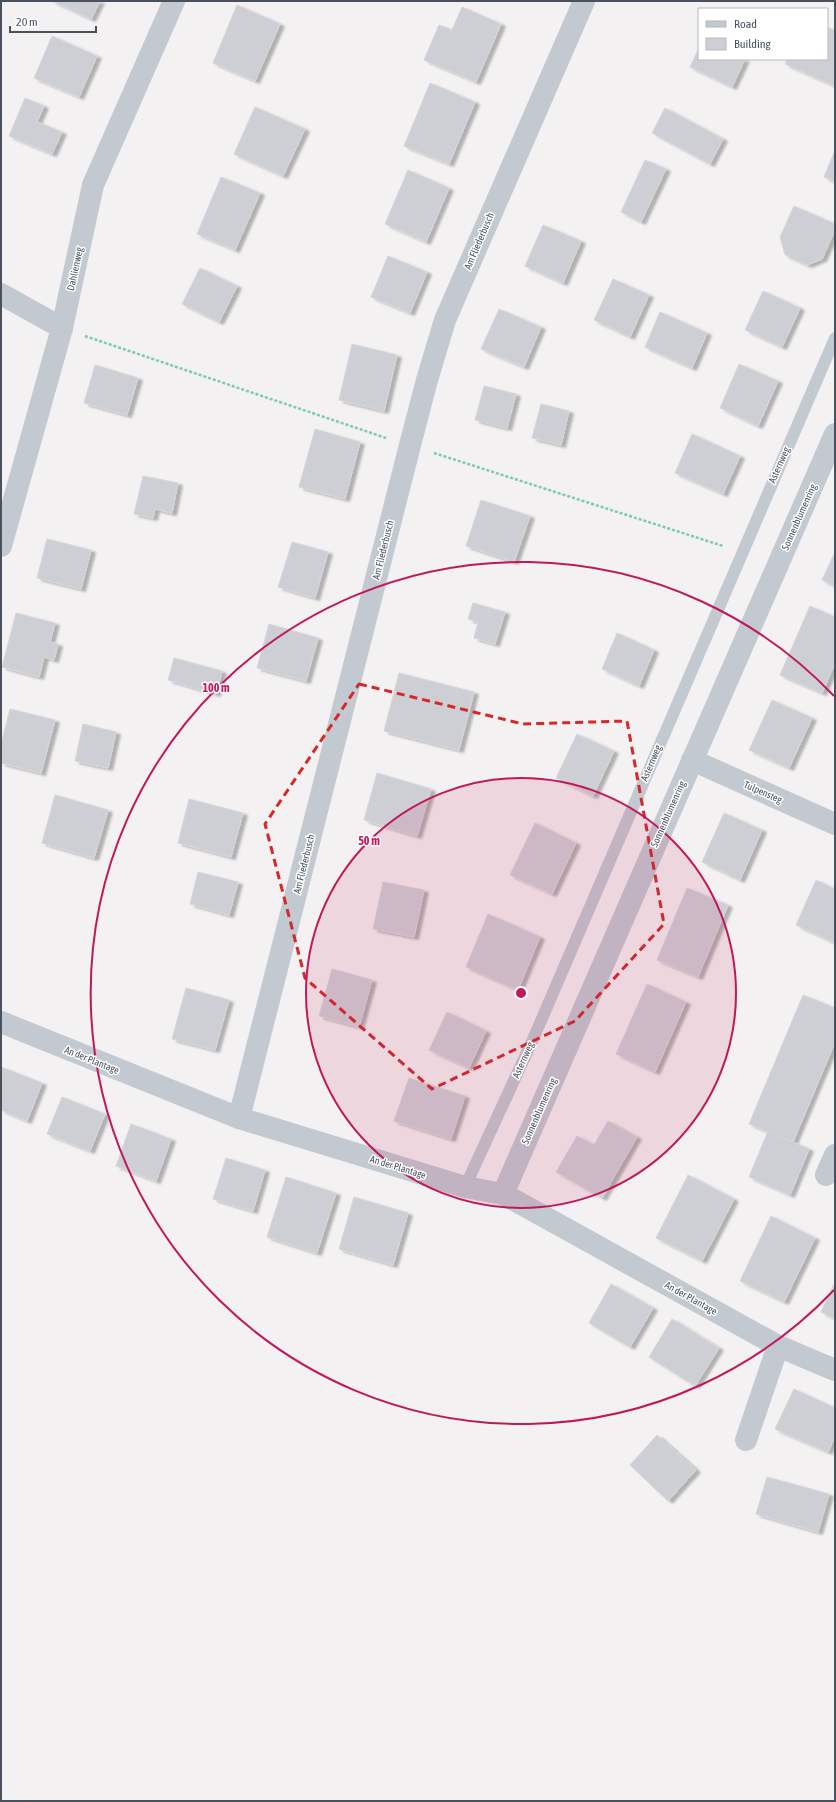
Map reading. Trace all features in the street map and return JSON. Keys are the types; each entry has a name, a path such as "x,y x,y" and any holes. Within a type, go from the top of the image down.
{"street":[{"name":"Dahlienweg","path":"1,546 62,328 93,185 174,1"},
{"name":"Am Fliederbusch","path":"239,1118 412,438 445,320 584,1"},
{"path":"1,294 62,328"},
{"name":"Sonnenblumenring","path":"503,1194 835,434"},
{"name":"Tulpensteg","path":"692,760 835,824"},
{"name":"An der Plantage","path":"1,1022 239,1118 465,1187 503,1194 778,1346 835,1370"},
{"path":"826,1175 835,1155"},
{"path":"746,1440 778,1346"}],"lane":[{"name":"Asternweg","path":"465,1187 534,1037 835,338"}],"highlighted area":[{"path":"359,684 523,724 627,721 664,924 575,1021 432,1089 305,978 265,824"}],"building":[{"path":"52,1 100,1 91,19"},
{"path":"237,5 280,24 255,81 213,63"},
{"path":"462,7 501,24 476,82 424,60 439,25 452,30"},
{"path":"828,28 835,31 835,86 785,64 787,60 828,60"},
{"path":"52,36 97,56 79,97 34,78"},
{"path":"698,50 698,60 745,60 732,87 690,67"},
{"path":"430,83 475,102 449,164 404,146"},
{"path":"25,98 44,106 37,122 62,132 52,154 9,136"},
{"path":"255,107 305,129 283,176 234,154"},
{"path":"665,108 723,139 710,164 652,133"},
{"path":"835,150 835,182 824,177"},
{"path":"645,160 666,169 641,222 621,212"},
{"path":"408,170 449,188 426,242 385,224"},
{"path":"221,177 260,193 235,250 197,234"},
{"path":"794,206 835,224 835,230 822,259 807,265 785,255 780,237"},
{"path":"543,225 581,241 563,283 525,266"},
{"path":"388,256 427,272 410,313 371,297"},
{"path":"200,268 237,286 219,322 182,304"},
{"path":"613,279 649,295 630,337 594,320"},
{"path":"763,291 800,308 782,347 745,330"},
{"path":"499,309 541,327 524,367 481,349"},
{"path":"660,312 707,333 692,368 645,347"},
{"path":"352,344 397,355 384,411 339,400"},
{"path":"739,364 778,381 758,426 720,408"},
{"path":"95,365 138,378 127,415 84,403"},
{"path":"484,386 516,394 507,428 475,420"},
{"path":"541,404 569,411 561,445 532,438"},
{"path":"315,429 360,442 345,499 299,487"},
{"path":"692,434 740,456 723,494 675,473"},
{"path":"143,476 178,483 172,513 155,509 153,518 134,514"},
{"path":"481,500 530,516 514,562 466,546"},
{"path":"47,539 91,550 81,589 37,578"},
{"path":"292,542 328,552 315,598 278,587"},
{"path":"835,552 835,586 822,580"},
{"path":"473,603 505,612 495,644 474,638 478,622 468,619"},
{"path":"810,606 835,617 835,663 822,693 780,675"},
{"path":"16,613 55,623 50,642 58,644 54,660 44,657 39,677 2,667"},
{"path":"269,624 318,638 306,681 257,668"},
{"path":"617,633 654,650 639,686 602,669"},
{"path":"174,658 222,671 216,694 168,680"},
{"path":"399,673 474,692 459,750 384,731"},
{"path":"772,700 812,718 789,768 749,750"},
{"path":"10,709 55,720 41,773 1,763 1,744"},
{"path":"83,724 116,732 108,768 75,761"},
{"path":"577,734 614,751 593,796 556,778"},
{"path":"377,773 431,789 417,836 364,820"},
{"path":"55,795 108,810 94,858 42,843"},
{"path":"189,799 243,813 231,857 178,843"},
{"path":"724,813 762,830 740,880 702,862"},
{"path":"535,823 576,843 552,894 510,875"},
{"path":"198,872 238,882 229,915 190,904"},
{"path":"816,880 835,889 835,943 796,925"},
{"path":"383,882 424,890 414,937 373,929"},
{"path":"687,888 728,905 698,977 657,960"},
{"path":"488,914 540,937 518,990 466,967"},
{"path":"332,969 372,980 359,1027 319,1016"},
{"path":"647,984 686,1002 655,1072 616,1054"},
{"path":"186,988 229,1000 215,1050 172,1039"},
{"path":"803,995 835,1008 835,1042 793,1142 749,1124"},
{"path":"447,1012 486,1031 469,1068 429,1050"},
{"path":"1,1067 42,1083 27,1121 1,1110"},
{"path":"409,1078 465,1096 451,1139 394,1121"},
{"path":"62,1097 105,1114 90,1151 47,1134"},
{"path":"608,1121 637,1137 602,1198 556,1172 577,1136 594,1145"},
{"path":"131,1124 171,1139 156,1181 116,1166"},
{"path":"768,1131 809,1149 790,1195 749,1177"},
{"path":"226,1158 265,1170 253,1211 213,1199"},
{"path":"688,1175 734,1199 702,1261 656,1238"},
{"path":"286,1177 336,1193 317,1253 267,1237"},
{"path":"354,1197 408,1213 393,1265 339,1249"},
{"path":"771,1216 815,1238 784,1302 740,1281"},
{"path":"611,1284 653,1308 630,1347 589,1323"},
{"path":"835,1284 835,1319 821,1312"},
{"path":"672,1319 719,1348 695,1386 649,1357"},
{"path":"794,1389 835,1408 835,1437 828,1452 775,1429"},
{"path":"657,1435 696,1470 668,1501 630,1465"},
{"path":"767,1477 829,1494 818,1532 756,1514"}]}
